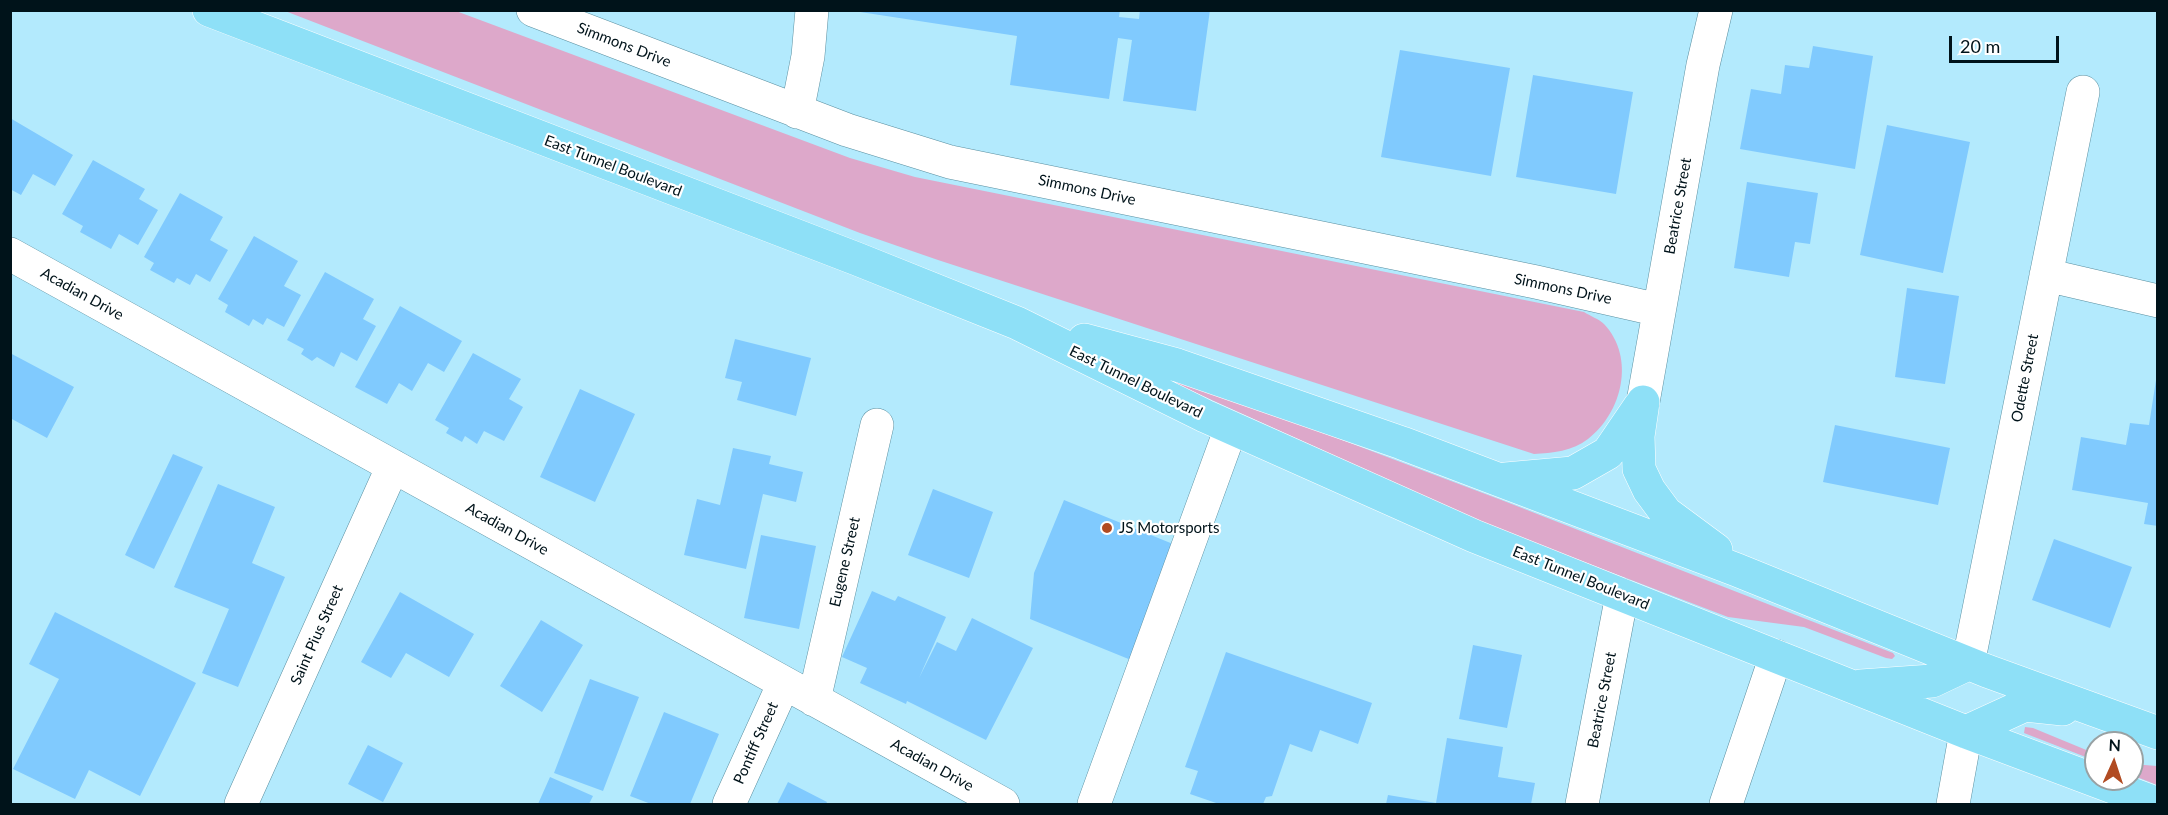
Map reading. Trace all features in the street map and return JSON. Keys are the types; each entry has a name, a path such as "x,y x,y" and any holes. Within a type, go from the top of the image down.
{"main road":[{"name":"East Tunnel Boulevard","path":"209,10 857,259 1017,323 1232,428 1474,536 1966,732 2157,804"},
{"name":"East Tunnel Boulevard","path":"1017,323 1177,365 1402,443 1737,570 1968,664 2157,733"},
{"path":"1499,480 1573,472 1608,453 1643,402"},
{"path":"1643,402 1638,436 1639,469 1649,490 1666,513 1713,548 1737,570"},
{"path":"1853,687 1932,681 1968,664"},
{"path":"1966,732 2025,705 2101,713"}],"street":[{"name":"Simmons Drive","path":"533,10 847,130 950,162 1536,282 1659,310"},
{"path":"797,111 808,56 812,10"},
{"name":"Beatrice Street","path":"1643,402 1703,65 1716,10"},
{"name":"Odette Street","path":"1968,664 2083,92"},
{"name":"Acadian Drive","path":"10,254 1003,804"},
{"path":"2046,275 2157,302"},
{"name":"Eugene Street","path":"814,700 877,425"},
{"path":"1094,804 1232,428"},
{"name":"Saint Pius Street","path":"240,804 393,466"},
{"name":"Beatrice Street","path":"1582,804 1622,595"},
{"path":"1726,804 1776,656"},
{"name":"Pontiff Street","path":"729,804 784,683"},
{"path":"1953,804 1966,732"}],"shaded area":[{"path":"285,11 456,11 850,158 915,177 1584,312 1604,324 1614,338 1620,353 1621,384 1609,415 1588,439 1562,451 1534,454 860,233"},
{"path":"1167,374 1504,501 1893,653 1895,656 1892,659 1886,658 1804,627 1728,617 1490,526 1161,377"},
{"path":"2025,727 2033,728 2084,749 2084,756 2024,733"},
{"path":"2144,765 2157,766 2157,785 2144,780"}],"building":[{"path":"847,10 1120,10 1119,17 1139,19 1140,10 1210,10 1196,111 1123,101 1132,40 1118,38 1109,99 1010,85 1017,36"},
{"path":"1813,46 1873,56 1855,169 1740,149 1751,89 1781,94 1785,65 1809,68"},
{"path":"1400,50 1510,68 1491,176 1381,157"},
{"path":"1533,75 1633,92 1616,194 1516,177"},
{"path":"10,118 73,155 55,186 33,174 21,195 10,189"},
{"path":"1887,125 1970,142 1943,273 1860,255"},
{"path":"93,160 145,189 139,199 158,210 138,245 119,234 111,249 80,232 83,226 62,214"},
{"path":"1747,182 1818,193 1810,244 1795,242 1789,277 1734,268"},
{"path":"180,193 223,217 210,240 228,250 210,282 196,274 190,285 177,278 174,283 150,270 154,263 144,257"},
{"path":"254,236 298,261 284,286 301,295 284,327 267,318 263,325 253,319 249,326 225,312 228,305 218,299"},
{"path":"325,272 374,299 363,319 376,326 357,361 341,352 334,367 317,357 312,361 301,354 304,349 287,340"},
{"path":"1907,288 1959,296 1945,384 1895,377"},
{"path":"400,306 462,341 444,372 428,363 412,391 399,383 387,404 355,387"},
{"path":"735,339 811,358 796,416 737,400 742,382 725,378"},
{"path":"10,353 74,387 47,438 10,418"},
{"path":"473,353 521,379 509,399 523,407 504,441 484,431 477,444 465,436 462,442 446,433 449,428 435,420"},
{"path":"2156,380 2158,381 2158,526 2144,524 2148,503 2072,490 2081,437 2126,445 2130,423 2149,425"},
{"path":"580,389 635,414 595,502 540,477"},
{"path":"1835,425 1950,448 1938,505 1823,482"},
{"path":"733,448 771,456 769,464 803,472 796,502 763,494 746,569 684,555 697,499 720,505"},
{"path":"173,454 203,467 154,569 125,555"},
{"path":"218,484 275,507 252,563 285,577 238,687 202,673 229,609 174,587"},
{"path":"933,489 993,512 969,578 908,555"},
{"path":"1064,500 1178,546 1131,660 1030,619 1034,573"},
{"path":"761,535 816,546 799,629 744,618"},
{"path":"2054,539 2132,567 2110,628 2032,600"},
{"path":"872,591 895,601 898,596 946,617 919,678 937,642 956,651 972,618 1033,648 986,740 907,701 906,704 860,683 867,668 842,657"},
{"path":"400,592 474,634 449,677 406,653 391,678 361,662"},
{"path":"55,612 196,683 140,796 89,770 75,799 13,769 59,679 29,664"},
{"path":"541,620 583,645 542,712 500,686"},
{"path":"1473,645 1522,655 1507,728 1459,719"},
{"path":"1226,652 1372,703 1358,744 1320,730 1312,752 1290,744 1272,796 1266,797 1263,804 1219,804 1190,794 1198,771 1185,767"},
{"path":"590,679 639,697 603,791 554,773"},
{"path":"664,712 719,734 690,804 651,804 630,796"},
{"path":"1447,738 1503,747 1498,777 1535,783 1531,804 1386,804 1388,795 1436,803"},
{"path":"368,745 403,763 383,802 348,784"},
{"path":"550,777 593,796 589,804 538,804"},
{"path":"788,782 827,802 826,804 777,804"}],"place":[{"name":"JS Motorsports","path":"1107,528"}]}
